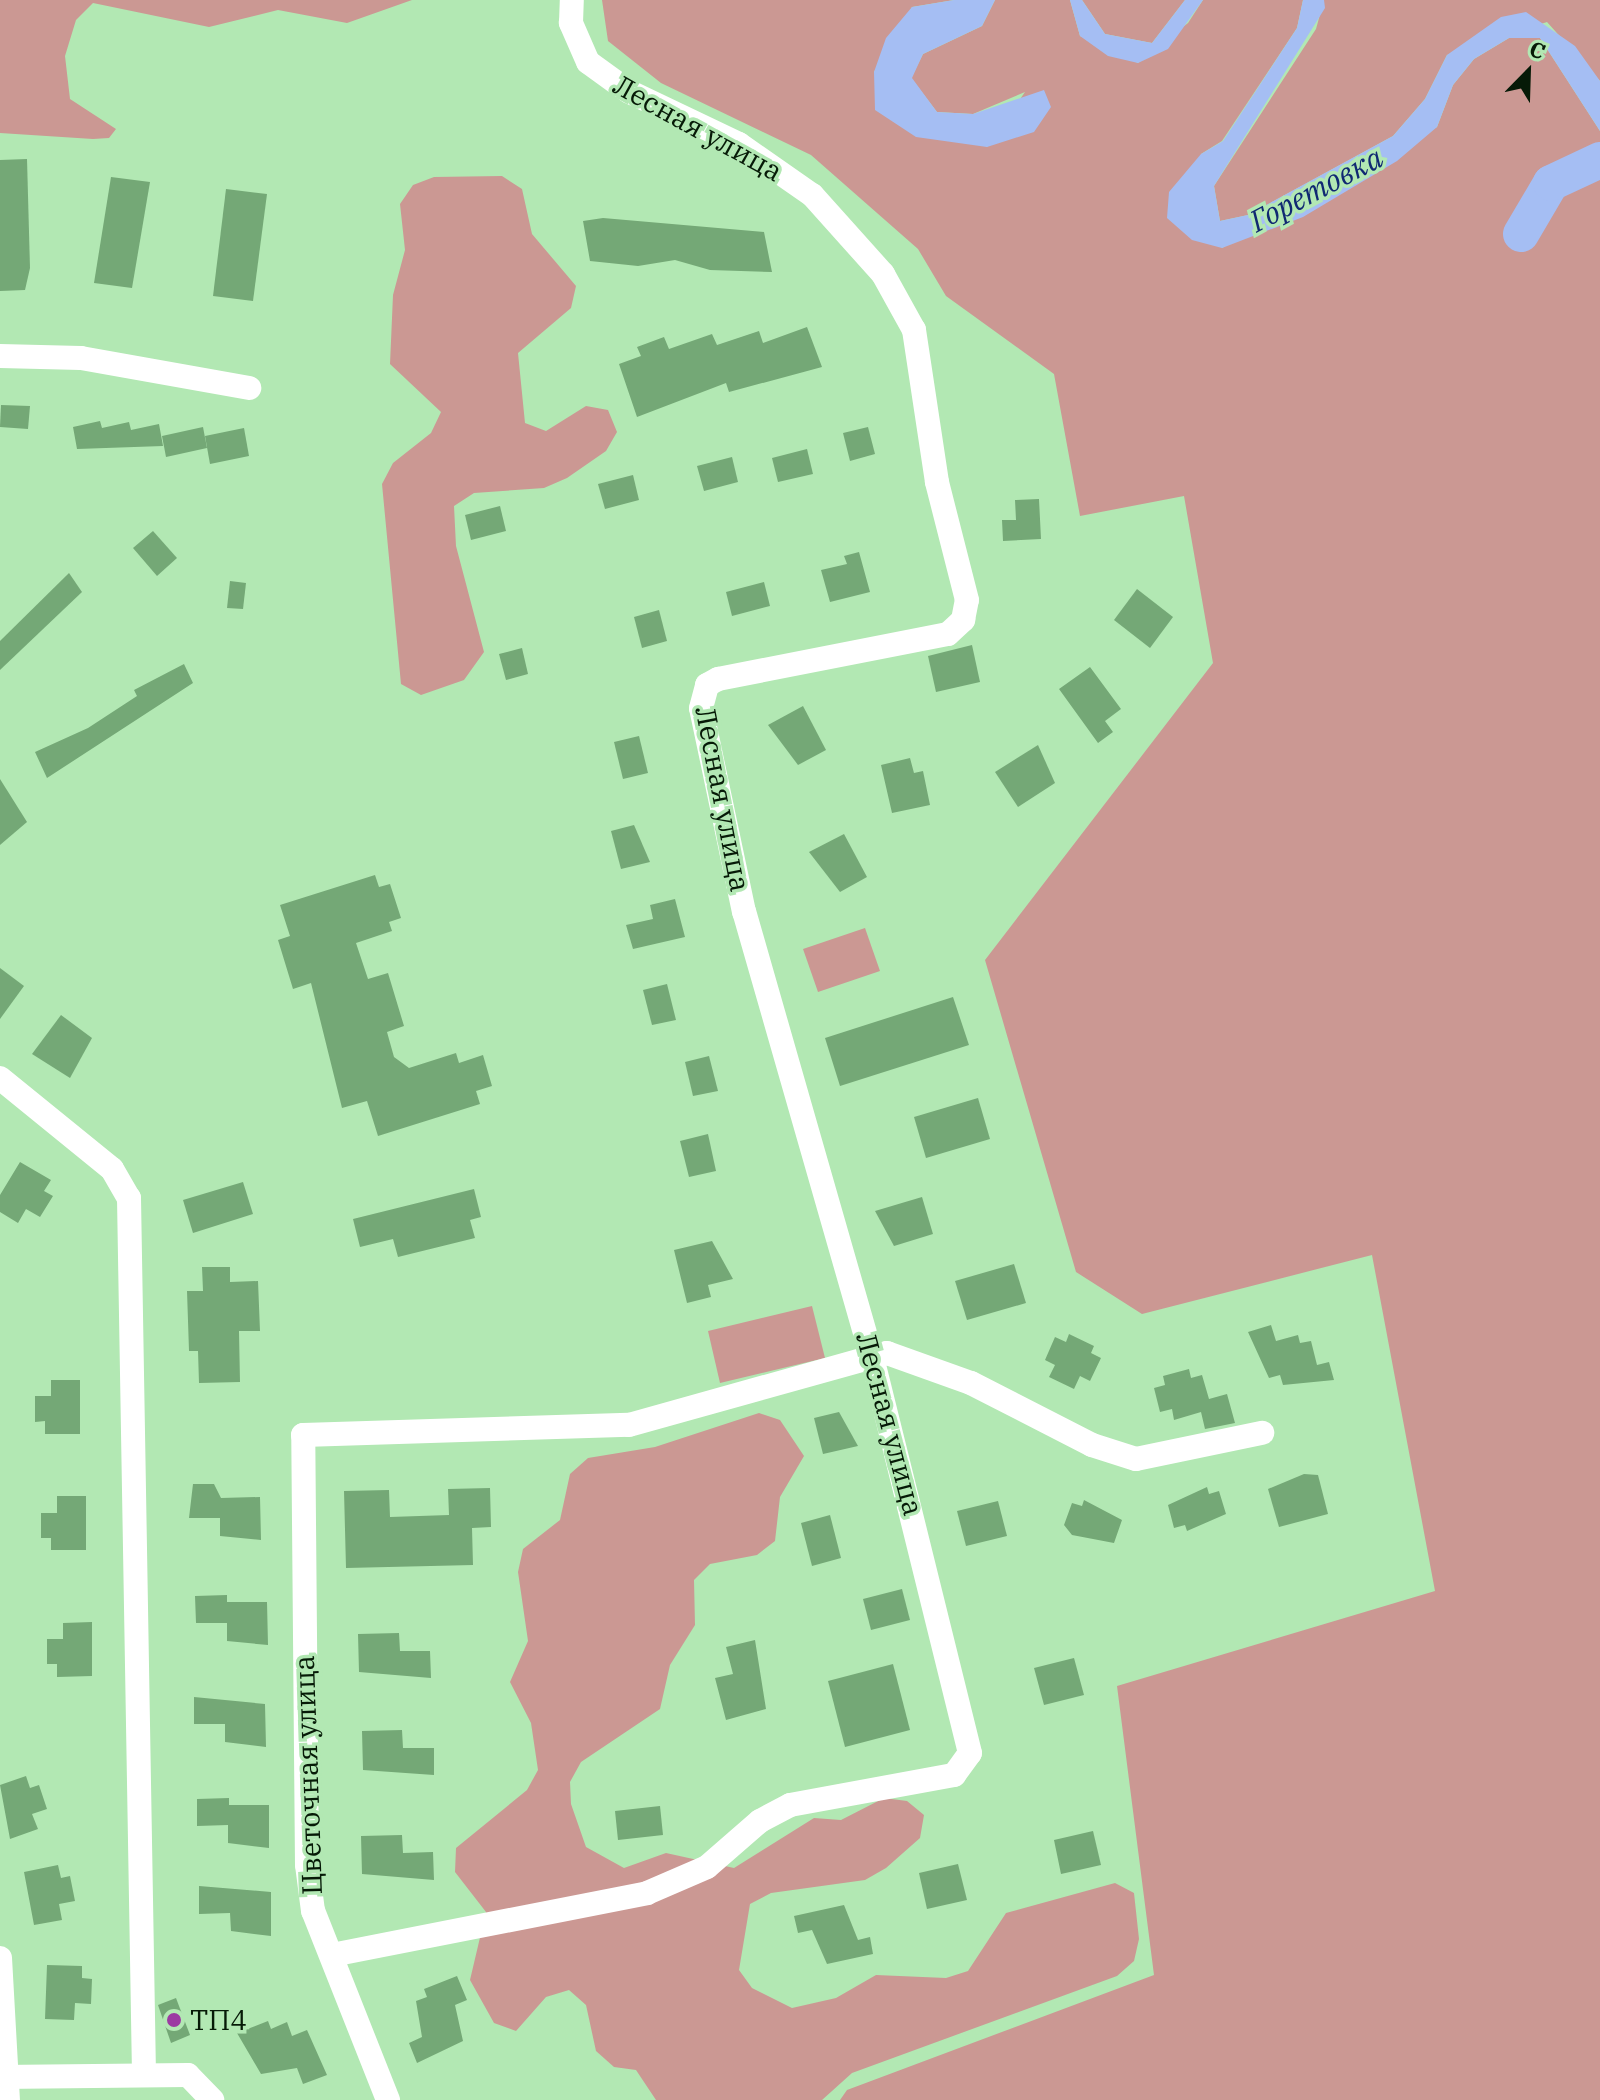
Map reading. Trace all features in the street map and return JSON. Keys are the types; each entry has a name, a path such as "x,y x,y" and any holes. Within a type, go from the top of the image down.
{"street":[{"name":"Лесная улица","path":"332,1955 647,1893 707,1867 760,1821 790,1805 954,1775 970,1753 871,1354 744,912 701,708 707,685 718,679 948,634 963,620 967,600 937,482 914,330 883,274 812,195 739,144 628,91 588,62 571,23 572,0"},
{"path":"0,356 81,358 249,388"},
{"path":"2,1086 112,1169 129,1198 144,2074"},
{"path":"871,1354 934,1368 1092,1445 1136,1459 1262,1433"},
{"name":"Цветочная улица","path":"388,2100 313,1911 307,1865 303,1435 629,1425 871,1354"},
{"path":"0,1958 6,2085 144,2074 188,2075 212,2100"}],"shaded area":[{"path":"0,0 412,0 347,23 278,10 209,27 93,3 76,20 65,56 70,99 116,129 109,138 93,139 0,133"},
{"path":"602,0 954,0 912,7 874,72 987,147 1025,92 973,114 937,112 911,78 923,54 982,26 995,0 1070,0 1080,36 1138,63 1188,23 1203,0 1303,0 1297,28 1222,141 1201,154 1222,248 1437,127 1453,85 1474,59 1509,38 1540,38 1600,131 1600,2100 840,2100 847,2090 1154,1975 1117,1686 1435,1591 1372,1255 1142,1314 1076,1272 985,960 1213,663 1184,496 1080,516 1054,374 946,296 918,249 811,155 661,83 608,41"},
{"path":"1082,0 1185,0 1152,43 1105,34"},
{"path":"1324,0 1600,0 1600,81 1547,22 1447,55 1425,99 1393,136 1248,215 1220,221 1214,186 1316,29"},
{"path":"502,176 522,189 532,234 576,286 571,308 518,353 525,423 546,431 586,406 608,410 617,432 606,451 567,478 544,488 474,493 454,506 456,546 484,652 464,680 421,695 401,684 382,484 393,463 431,433 441,412 390,364 393,295 405,250 400,204 413,185 434,177"},
{"path":"865,928 880,971 818,992 803,949"},
{"path":"812,1306 825,1358 720,1383 708,1331"},
{"path":"759,1413 780,1420 804,1456 780,1497 775,1541 757,1555 710,1564 694,1580 695,1625 670,1665 660,1709 581,1762 570,1782 571,1804 586,1847 624,1868 666,1853 734,1868 814,1818 841,1820 884,1798 907,1801 924,1815 920,1838 886,1868 865,1880 771,1893 750,1904 739,1970 752,1988 792,2008 836,1998 876,1975 946,1978 968,1971 1006,1913 1115,1883 1134,1893 1139,1939 1134,1961 1117,1976 852,2073 822,2100 656,2100 636,2070 614,2067 596,2051 586,2005 569,1990 546,1997 516,2031 494,2023 470,1980 486,1912 455,1872 456,1848 527,1790 538,1770 531,1723 510,1682 528,1641 518,1572 523,1549 560,1520 570,1474 588,1458 655,1447"}],"water":[{"path":"954,0 995,0 982,26 923,54 912,78 937,112 973,114 1044,90 1051,107 1034,132 987,147 916,137 875,110 874,72 886,38 912,7"},
{"path":"1070,0 1082,0 1105,34 1152,43 1185,0 1203,0 1168,49 1138,63 1108,56 1080,36"},
{"name":"Горетовка","path":"1303,0 1324,0 1325,8 1214,186 1220,221 1248,215 1393,136 1425,99 1447,55 1501,17 1526,12 1575,46 1600,81 1600,131 1540,38 1509,38 1474,59 1453,85 1437,127 1397,161 1303,217 1222,248 1192,240 1167,218 1169,192 1201,154 1223,141 1297,28"}],"building":[{"path":"27,159 30,268 25,290 0,291 0,160"},
{"path":"111,177 150,182 132,288 94,283"},
{"path":"226,189 267,194 253,301 213,296"},
{"path":"603,218 764,232 772,272 710,270 675,260 638,266 590,261 583,221"},
{"path":"807,327 822,367 729,392 726,383 637,417 619,364 641,356 637,347 664,337 669,349 712,334 717,345 759,331 763,343"},
{"path":"1,405 30,406 28,429 0,427"},
{"path":"100,421 102,428 129,422 131,430 159,424 163,446 77,449 73,427"},
{"path":"203,427 207,448 166,457 162,436"},
{"path":"868,427 875,454 850,461 843,433"},
{"path":"244,428 249,456 210,464 205,436"},
{"path":"807,449 813,474 778,482 772,458"},
{"path":"732,457 738,482 704,491 697,466"},
{"path":"633,475 639,500 605,509 598,484"},
{"path":"1039,499 1041,539 1003,541 1002,520 1016,520 1015,500"},
{"path":"500,506 506,531 471,540 465,515"},
{"path":"153,531 177,558 157,576 133,548"},
{"path":"859,552 870,592 830,602 821,570 847,564 844,556"},
{"path":"69,573 82,592 0,670 0,641"},
{"path":"230,581 246,583 243,609 227,608"},
{"path":"764,582 770,606 732,616 726,592"},
{"path":"1137,589 1173,617 1150,648 1114,620"},
{"path":"659,610 667,641 642,648 634,617"},
{"path":"972,645 980,682 936,692 928,656"},
{"path":"522,648 528,674 506,680 499,654"},
{"path":"184,664 193,683 47,778 35,752 88,728 137,696 134,690"},
{"path":"1090,667 1121,709 1105,721 1113,732 1098,743 1059,689"},
{"path":"803,706 826,750 798,765 768,725"},
{"path":"639,736 648,773 623,779 614,742"},
{"path":"1038,745 1055,783 1018,807 995,772"},
{"path":"910,758 914,773 923,771 930,805 892,813 881,765"},
{"path":"0,779 27,822 0,845"},
{"path":"634,825 650,862 621,869 611,831"},
{"path":"844,834 867,877 840,892 809,852"},
{"path":"375,875 379,887 390,884 401,918 389,922 392,931 356,943 368,979 388,973 404,1026 387,1032 394,1057 409,1068 456,1053 459,1063 483,1055 492,1086 476,1091 480,1104 378,1136 367,1101 342,1108 311,983 293,989 278,940 290,936 280,905"},
{"path":"675,899 685,937 633,949 626,925 653,919 650,905"},
{"path":"0,968 24,986 0,1019"},
{"path":"667,984 676,1020 652,1025 643,990"},
{"path":"953,997 969,1045 840,1086 825,1038"},
{"path":"61,1015 92,1038 70,1078 32,1054"},
{"path":"709,1056 718,1091 693,1096 685,1062"},
{"path":"978,1098 990,1139 926,1158 914,1117"},
{"path":"708,1134 716,1171 689,1177 680,1141"},
{"path":"20,1162 51,1180 44,1191 53,1196 40,1217 26,1209 18,1223 0,1212 0,1195"},
{"path":"243,1182 253,1214 193,1233 183,1200"},
{"path":"474,1189 481,1217 470,1220 475,1238 398,1257 393,1239 360,1247 353,1219"},
{"path":"922,1197 933,1234 894,1246 875,1211"},
{"path":"712,1241 733,1279 708,1285 711,1297 687,1303 674,1250"},
{"path":"1014,1264 1026,1303 967,1320 955,1281"},
{"path":"202,1267 230,1267 230,1282 258,1281 260,1331 239,1331 240,1382 199,1383 198,1351 189,1351 187,1291 203,1291"},
{"path":"1271,1325 1276,1341 1298,1335 1300,1343 1311,1341 1317,1365 1329,1362 1334,1380 1283,1385 1280,1375 1269,1378 1248,1332"},
{"path":"1069,1334 1094,1346 1091,1353 1101,1358 1090,1381 1080,1376 1074,1389 1049,1377 1055,1365 1045,1360 1055,1337 1066,1342"},
{"path":"1189,1369 1191,1378 1202,1375 1209,1399 1227,1394 1235,1423 1205,1429 1201,1412 1174,1420 1172,1409 1160,1412 1154,1388 1165,1385 1163,1376"},
{"path":"51,1380 80,1380 80,1434 45,1434 45,1421 35,1422 35,1396 51,1396"},
{"path":"839,1412 858,1446 823,1454 814,1418"},
{"path":"1304,1474 1318,1475 1328,1514 1279,1527 1268,1489"},
{"path":"193,1484 214,1484 221,1498 260,1497 261,1540 220,1536 220,1518 189,1518"},
{"path":"1207,1487 1209,1494 1219,1491 1226,1514 1187,1531 1185,1525 1174,1528 1168,1505"},
{"path":"490,1488 491,1527 472,1528 473,1565 346,1568 344,1491 389,1490 390,1517 449,1515 448,1489"},
{"path":"57,1496 86,1496 86,1550 51,1550 51,1538 41,1538 41,1513 57,1513"},
{"path":"1084,1500 1122,1520 1114,1543 1072,1535 1064,1525 1072,1503 1082,1506"},
{"path":"998,1501 1007,1536 966,1546 957,1511"},
{"path":"830,1515 841,1558 812,1566 801,1523"},
{"path":"902,1589 910,1620 871,1630 863,1599"},
{"path":"227,1595 227,1602 267,1602 268,1645 227,1641 227,1623 196,1623 195,1596"},
{"path":"92,1622 92,1676 57,1677 57,1664 47,1664 47,1639 63,1639 63,1623"},
{"path":"399,1633 400,1651 430,1651 431,1678 359,1672 358,1634"},
{"path":"755,1640 766,1709 726,1720 715,1678 733,1674 726,1647"},
{"path":"1074,1658 1084,1695 1044,1705 1034,1668"},
{"path":"893,1664 910,1730 845,1747 828,1681"},
{"path":"194,1697 265,1704 266,1747 225,1742 225,1724 194,1724"},
{"path":"402,1730 403,1748 434,1748 434,1775 363,1770 362,1731"},
{"path":"26,1776 30,1788 39,1785 47,1809 32,1814 38,1829 10,1839 0,1785"},
{"path":"229,1798 229,1805 269,1805 269,1848 228,1843 228,1825 197,1826 197,1799"},
{"path":"660,1806 663,1835 618,1840 615,1811"},
{"path":"1093,1831 1101,1865 1061,1874 1054,1840"},
{"path":"402,1835 403,1853 433,1852 434,1880 362,1874 361,1836"},
{"path":"958,1864 967,1900 927,1909 919,1873"},
{"path":"58,1865 61,1878 70,1876 75,1901 59,1904 62,1920 34,1925 24,1872"},
{"path":"199,1886 271,1892 271,1936 231,1931 230,1913 199,1914"},
{"path":"844,1905 858,1940 870,1937 873,1954 827,1964 812,1930 798,1933 794,1916"},
{"path":"47,1965 82,1966 82,1978 92,1979 91,2004 75,2003 74,2020 45,2019"},
{"path":"457,1976 467,2000 455,2005 463,2041 417,2063 409,2043 422,2037 416,2001 427,1997 424,1989"},
{"name":"ТП4","path":"176,1998 190,2035 171,2043 158,2005"},
{"path":"268,2021 271,2029 287,2022 292,2036 307,2030 327,2075 303,2084 297,2068 261,2074 237,2033"}],"waterway":[{"path":"1521,234 1551,183 1600,160"}],"place":[{"name":"ТП4","path":"174,2020"}]}
